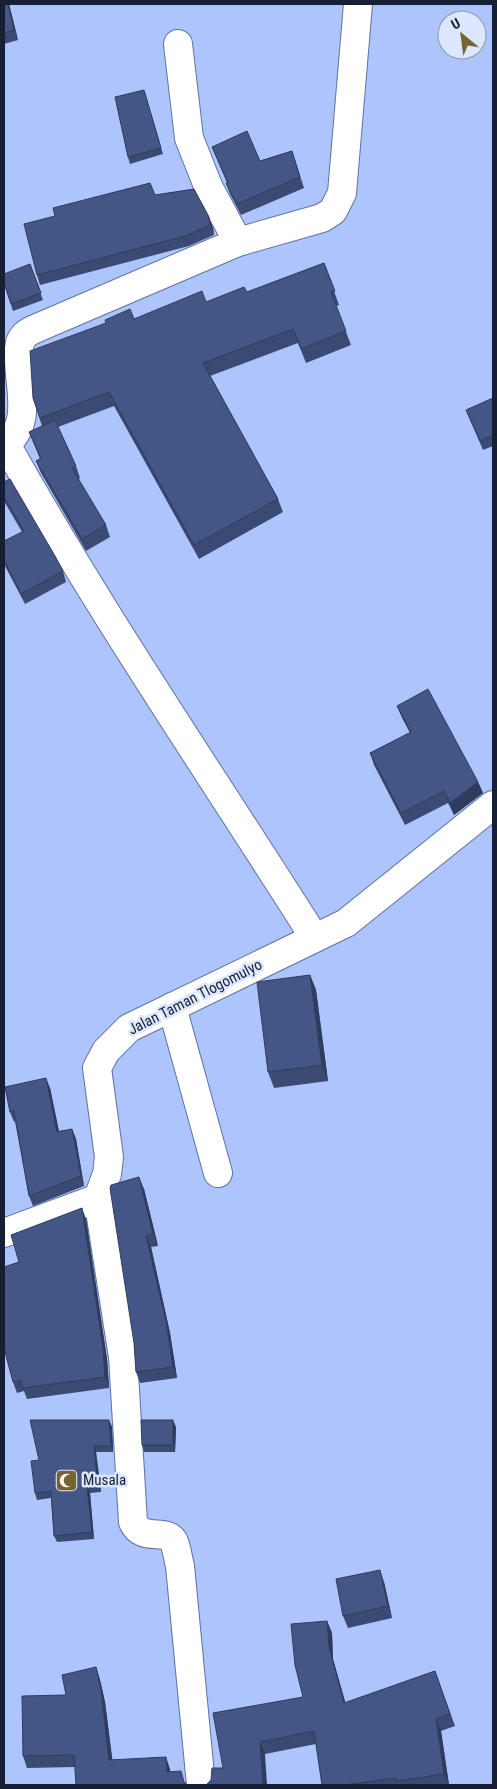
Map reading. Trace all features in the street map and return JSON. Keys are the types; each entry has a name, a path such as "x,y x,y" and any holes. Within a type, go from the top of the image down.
{"street":[{"path":"314,937 131,652 5,444 17,432 21,423 19,345 24,335 238,242 322,218 332,211 342,193 358,4"},
{"path":"178,44 189,138 208,186 238,242"},
{"name":"Jalan Taman Tlogomulyo","path":"98,1198 107,1174 110,1156 96,1068 106,1051 129,1028 346,922 493,804"},
{"path":"172,1007 218,1173"},
{"path":"4,1233 98,1198 123,1357 133,1522 138,1530 144,1533 168,1536 173,1541 180,1566 201,1785"}],"building":[{"path":"4,4 8,4 14,30 4,33"},
{"path":"144,90 161,148 128,157 115,97"},
{"path":"247,131 260,161 292,151 300,177 237,204 226,183 228,183 212,147"},
{"path":"150,183 155,195 194,189 209,217 210,225 185,236 37,275 24,224 55,216 53,208"},
{"path":"324,263 335,291 331,292 346,331 301,349 293,329 203,363 278,499 194,545 109,392 40,418 33,398 30,351 106,323 105,320 130,309 134,319 202,291 206,302 244,287 247,292"},
{"path":"30,264 41,293 11,304 4,283 4,274"},
{"path":"493,398 493,435 480,441 466,410"},
{"path":"55,420 76,466 72,468 106,525 82,539 36,461 41,458 29,432"},
{"path":"10,479 63,571 21,594 4,560 4,541 24,531 4,497 4,482"},
{"path":"428,689 478,782 450,803 444,791 401,813 370,753 411,732 397,706"},
{"path":"310,975 322,1065 268,1072 257,982"},
{"path":"46,1078 57,1132 72,1129 81,1176 29,1196 14,1111 10,1112 5,1087"},
{"path":"139,1177 153,1234 146,1236 166,1321 173,1367 136,1372 134,1343 110,1188 111,1185"},
{"path":"82,1208 103,1348 105,1377 23,1388 21,1380 13,1382 4,1348 4,1267 19,1262 11,1235"},
{"path":"30,1420 109,1420 111,1446 94,1446 98,1485 87,1487 92,1532 54,1536 51,1491 35,1493 31,1461 39,1460"},
{"path":"141,1420 173,1420 173,1445 142,1445"},
{"path":"380,1570 388,1606 343,1616 336,1579"},
{"path":"327,1621 329,1647 344,1703 435,1671 450,1714 436,1719 444,1774 396,1781 396,1778 345,1785 322,1785 314,1731 260,1742 263,1785 206,1785 211,1780 212,1768 223,1768 213,1713 303,1697 295,1665 291,1624"},
{"path":"96,1667 101,1689 109,1760 166,1757 167,1772 181,1771 184,1782 188,1785 76,1785 74,1755 23,1756 22,1696 66,1695 62,1675"}],"place":[{"name":"Musala","path":"67,1480"}]}
